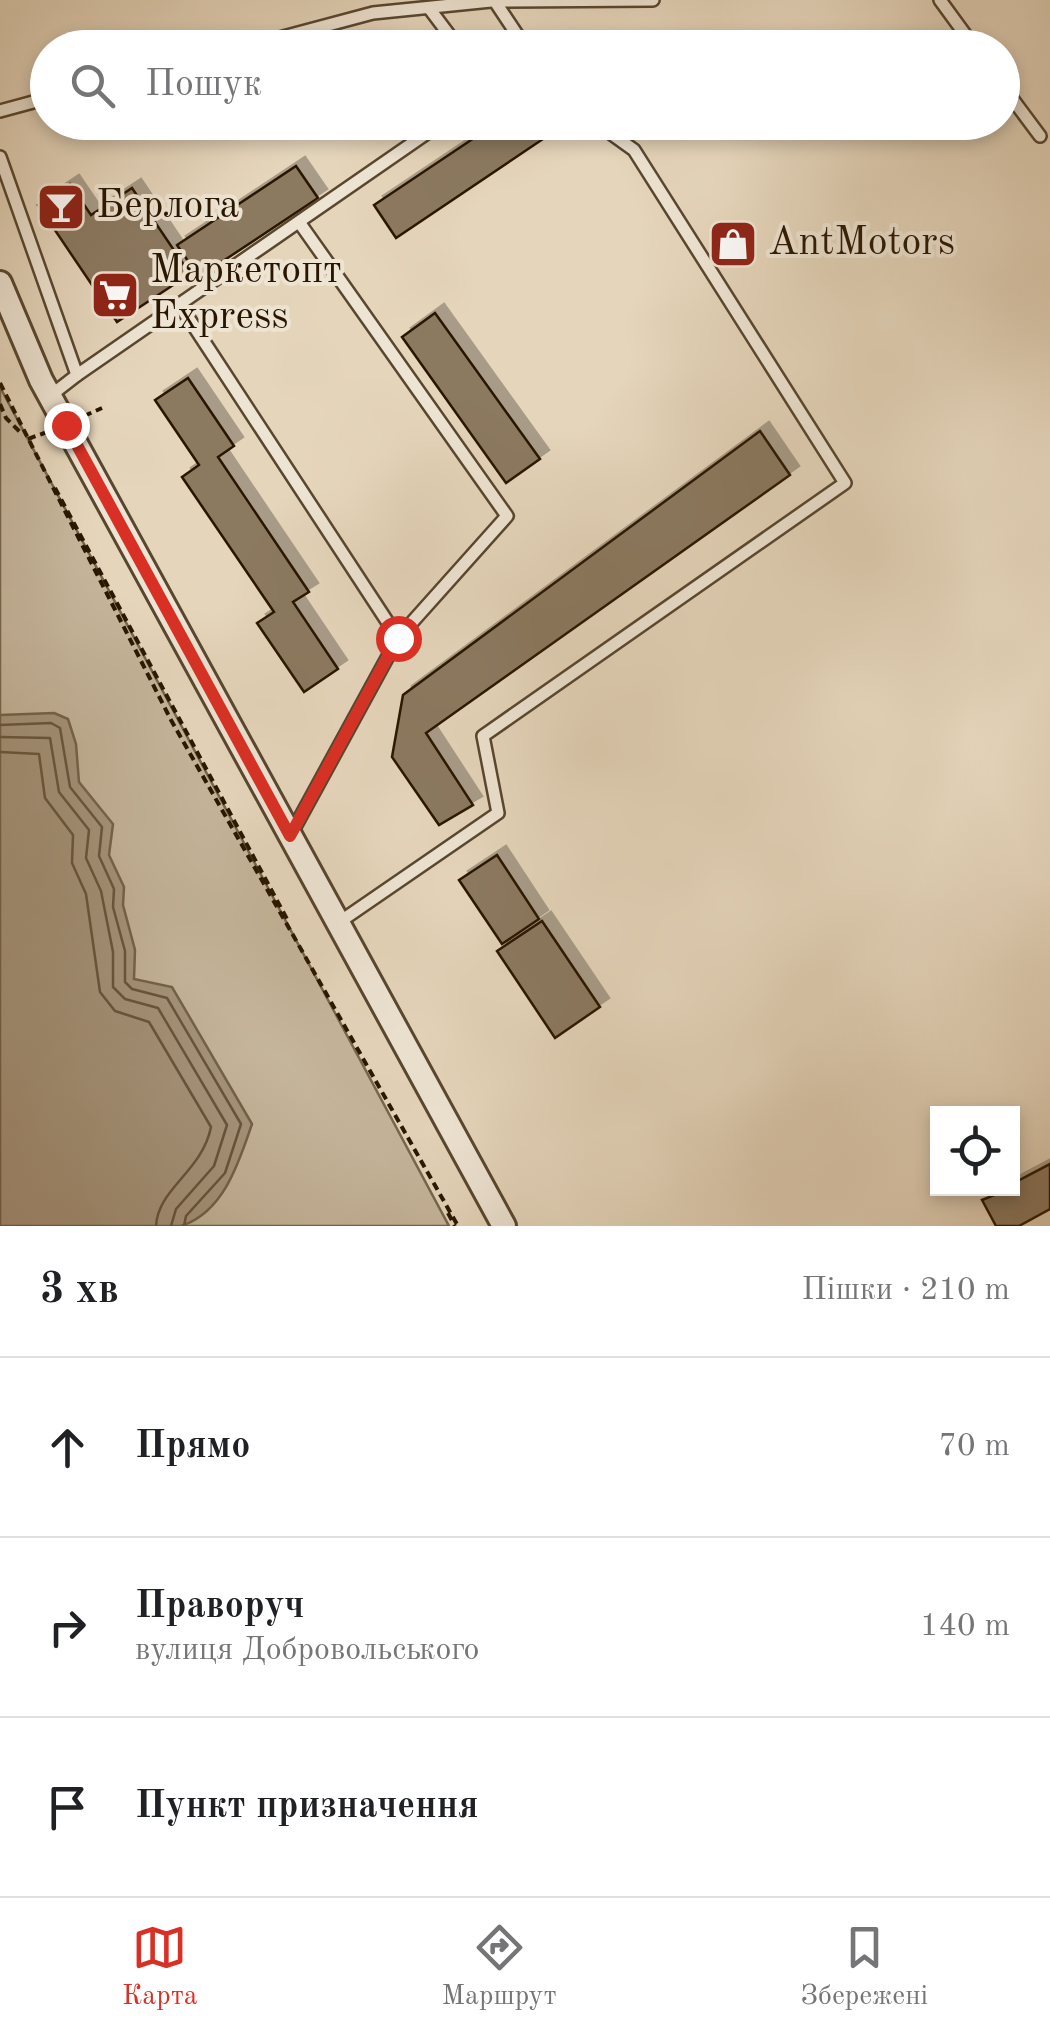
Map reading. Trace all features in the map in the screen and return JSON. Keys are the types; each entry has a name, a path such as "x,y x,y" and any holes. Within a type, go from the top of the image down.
{"street":[{"path":"0,283 50,396 504,1226"}],"lane":[{"path":"364,0 373,13"},
{"path":"309,30 373,13 493,1 653,0"},
{"path":"940,0 962,30"},
{"path":"493,1 513,30"},
{"path":"429,8 446,30"},
{"path":"0,110 30,102"},
{"path":"1020,109 1040,136"},
{"path":"50,396 417,140"},
{"path":"338,923 498,813 483,736 845,483 634,150 620,140"},
{"path":"0,157 77,375"},
{"path":"290,836 398,638 508,516 299,222"},
{"path":"180,304 398,638"}],"path":[{"path":"0,382 171,720 457,1226"},
{"path":"0,404 6,418 0,421"},
{"path":"28,439 368,1067"}],"shaded area":[{"path":"0,387 449,1226 0,1226"}],"water":[{"path":"54,713 68,719 76,744 79,782 113,824 109,855 124,887 123,905 135,950 134,979 172,987 252,1124 219,1198 196,1219 181,1226 0,1226 0,715"}],"building":[{"path":"471,140 542,140 396,238 374,205"},
{"path":"296,166 318,198 199,277 177,245"},
{"path":"70,184 91,215 132,188 190,274 117,322 38,205"},
{"path":"435,313 540,459 506,483 402,337"},
{"path":"188,378 234,446 218,457 309,592 293,602 338,669 304,692 257,623 274,612 182,477 199,465 155,400"},
{"path":"760,431 790,475 426,733 473,805 439,825 392,757 403,695"},
{"path":"497,855 539,919 502,944 459,880"},
{"path":"542,921 600,1007 555,1038 497,951"},
{"path":"1050,1164 1050,1209 1019,1226 996,1226 982,1200 1020,1196 1020,1180"}],"place":[{"name":"Берлога","path":"61,207"},
{"name":"AntMotors","path":"733,244"},
{"name":"Маркетопт Express","path":"115,295"}],"route":[{"path":"66,425 290,836 398,638"}]}
